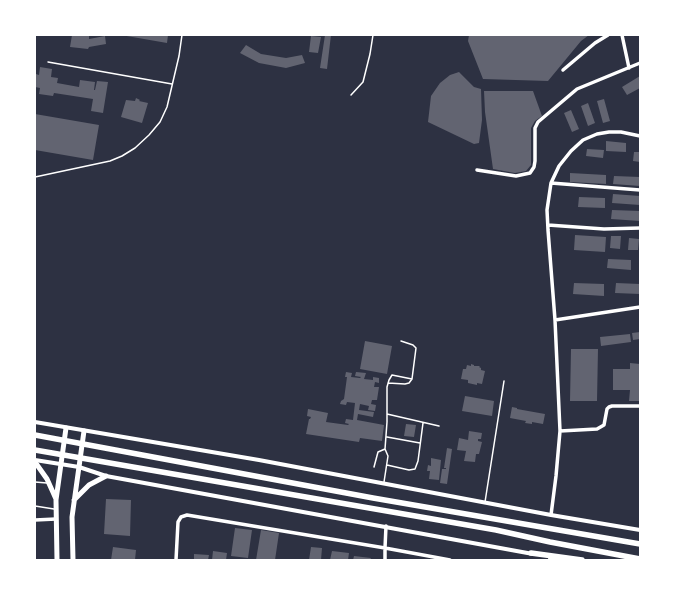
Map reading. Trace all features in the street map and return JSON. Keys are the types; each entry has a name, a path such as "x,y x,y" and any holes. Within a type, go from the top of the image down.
{"highway":[{"path":"35,435 373,498 640,544"},
{"path":"35,450 489,529 640,559"},
{"path":"531,553 582,560"}],"main road":[{"path":"57,560 56,500 66,428"},
{"path":"73,560 72,517 84,431"},
{"path":"35,461 56,500"},
{"path":"74,500 89,485 106,476"}],"street":[{"path":"563,70 608,35"},
{"path":"622,35 628,68"},
{"path":"477,170 516,176 530,173 534,167 535,161 534,132 536,125 577,89 640,62"},
{"path":"551,515 560,431 555,320 548,224 551,184 559,166 583,140 596,134 609,132 621,132 640,136"},
{"path":"551,184 640,190"},
{"path":"548,224 604,229 640,228"},
{"path":"555,320 640,307"},
{"path":"560,431 597,429 604,425 606,409 609,407 640,406"},
{"path":"35,422 259,460 484,503 640,530"},
{"path":"35,461 79,467 106,476 386,526 531,553 558,560"},
{"path":"176,560 178,522 181,517 187,515 450,560"},
{"path":"35,520 56,519"},
{"path":"385,560 386,526"}],"lane":[{"path":"35,177 110,161 135,148 149,135 160,122 167,107 182,35"},
{"path":"352,95 363,82 370,54 372,35"},
{"path":"48,62 173,84"},
{"path":"388,383 405,384 409,383 412,379 416,348 413,345 401,341"},
{"path":"383,484 388,456 385,449 387,438 388,383 392,375 412,379"},
{"path":"484,503 504,381"},
{"path":"387,414 439,426"},
{"path":"387,465 409,470 415,469 418,461 423,423"},
{"path":"387,438 420,443"},
{"path":"374,467 378,452 385,449"},
{"path":"35,482 48,483"},
{"path":"35,506 56,509"}],"building":[{"path":"72,35 89,36 89,39 105,36 106,44 89,47 88,49 70,47"},
{"path":"121,35 168,35 167,43"},
{"path":"325,35 331,35 327,69 320,68"},
{"path":"469,35 589,35 581,41 548,81 483,79 468,41"},
{"path":"311,36 321,37 318,53 309,52"},
{"path":"246,45 261,54 286,58 302,55 305,63 286,68 259,63 240,53"},
{"path":"40,67 52,69 51,77 58,78 57,83 79,87 80,80 95,82 95,90 97,81 108,82 103,113 91,111 93,99 54,93 53,96 39,94 40,88 35,87 35,78 36,74 39,75"},
{"path":"459,72 474,87 481,89 482,120 479,143 474,144 428,122 431,96 440,83 450,75"},
{"path":"640,76 640,88 627,95 622,87"},
{"path":"484,91 533,91 542,116 535,121 531,128 531,165 526,171 515,173 493,169 485,112"},
{"path":"136,98 140,100 139,101 148,103 142,123 121,117 126,100 135,101"},
{"path":"604,99 610,121 603,123 597,101"},
{"path":"588,103 595,123 588,126 581,106"},
{"path":"571,110 579,129 572,132 564,113"},
{"path":"35,114 99,125 93,160 35,150"},
{"path":"606,141 626,143 626,152 606,151"},
{"path":"587,149 604,150 603,158 586,156"},
{"path":"634,152 640,152 640,162 633,161"},
{"path":"570,173 606,175 606,184 570,182"},
{"path":"614,176 640,177 640,186 613,184"},
{"path":"613,194 640,196 640,205 612,203"},
{"path":"579,197 605,198 605,208 578,207"},
{"path":"612,210 640,211 640,221 611,219"},
{"path":"575,235 606,237 605,252 574,250"},
{"path":"611,236 621,236 620,249 610,248"},
{"path":"629,238 639,239 638,250 628,250"},
{"path":"608,259 631,260 631,270 607,268"},
{"path":"574,283 604,284 604,296 573,294"},
{"path":"616,283 640,284 640,294 615,293"},
{"path":"640,332 640,339 633,340 632,333"},
{"path":"630,334 631,342 601,346 600,337"},
{"path":"365,341 392,346 387,374 360,369"},
{"path":"571,349 598,349 597,401 570,401"},
{"path":"630,363 640,364 640,401 629,401 630,390 613,390 613,369 630,369"},
{"path":"471,364 474,366 480,366 479,367 481,370 485,371 482,384 477,383 477,385 468,383 468,380 461,379 463,369 466,369 467,365 471,366"},
{"path":"346,372 352,373 351,377 361,377 355,376 356,372 366,373 364,379 373,380 373,377 379,378 379,383 375,382 374,387 379,387 377,400 372,400 371,404 376,405 375,411 368,410 369,406 360,404 359,410 374,412 373,417 358,414 357,420 384,425 382,441 360,438 359,442 306,434 309,419 311,417 307,416 308,409 328,413 326,422 348,425 349,424 345,423 346,419 353,420 355,403 347,402 346,405 340,404 344,399 347,377 345,377"},
{"path":"465,396 494,401 492,416 462,411"},
{"path":"512,407 545,414 543,424 532,422 532,424 525,423 526,421 510,418"},
{"path":"406,424 416,425 414,437 404,436"},
{"path":"469,431 482,433 481,439 478,439 478,441 482,442 479,454 476,454 475,462 464,461 466,451 457,450 459,438 468,440"},
{"path":"447,448 452,449 447,484 440,483 442,469 446,469 444,468"},
{"path":"431,458 441,460 439,480 429,479 430,471 427,471 428,465 431,466"},
{"path":"106,499 131,500 130,536 104,534"},
{"path":"235,528 252,530 248,558 231,556"},
{"path":"261,530 279,533 275,560 256,560"},
{"path":"113,547 136,550 135,560 111,560"},
{"path":"311,547 322,548 321,560 309,560"},
{"path":"213,551 227,553 226,560 212,560"},
{"path":"332,551 349,553 348,560 330,560"},
{"path":"194,554 209,555 208,560 194,560"},
{"path":"354,556 371,558 370,560 353,560"}]}
